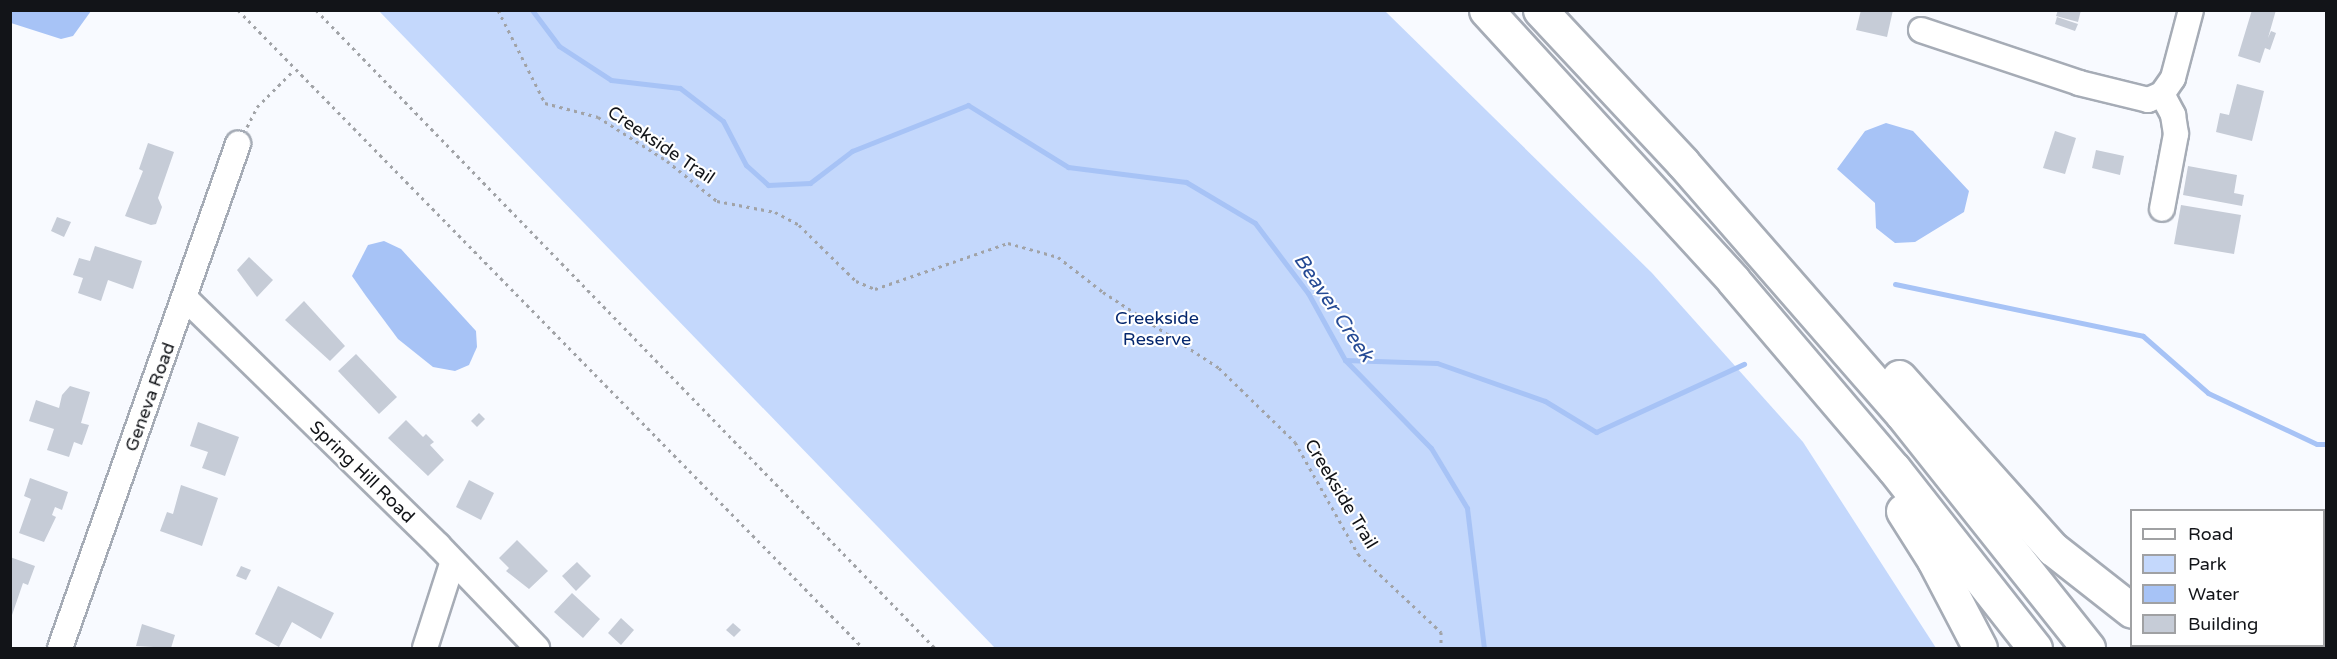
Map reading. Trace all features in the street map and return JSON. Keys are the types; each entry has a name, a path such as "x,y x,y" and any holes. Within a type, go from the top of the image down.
{"highway":[{"path":"1486,10 1577,107 1803,363 1894,469 2035,648"},
{"path":"1540,10 1683,163 1902,414 2088,648"},
{"path":"1683,163 1799,267 2052,549 2130,609"},
{"path":"1803,363 1934,560 1980,648"}],"street":[{"path":"1921,30 2114,93 2148,100 2162,94 2173,78 2191,10"},
{"path":"2162,94 2173,115 2176,134 2162,209"},
{"name":"Geneva Road","path":"60,648 186,298 238,144"},
{"name":"Spring Hill Road","path":"186,298 453,561 537,648"},
{"path":"424,648 453,561"}],"path":[{"path":"237,10 863,648"},
{"path":"316,10 935,648"},
{"name":"Creekside Trail","path":"498,10 545,103 598,117 667,161 717,201 775,212 799,225 856,281 875,289 1008,243 1058,257 1103,292 1219,368 1295,442 1358,554 1442,632 1441,648"},
{"path":"238,144 257,107 295,69"}],"green space":[{"name":"Creekside Reserve","path":"379,11 1385,11 1652,273 1803,442 1936,648 995,648"}],"water":[{"path":"11,10 91,11 73,36 61,39 11,23"},
{"path":"1886,123 1913,131 1969,191 1964,212 1915,242 1895,243 1876,228 1875,203 1837,169 1865,131"},
{"path":"384,241 401,249 476,331 477,347 469,365 455,371 433,367 398,339 352,276 368,245"}],"building":[{"path":"1861,10 1893,10 1887,37 1856,30"},
{"path":"2058,10 2081,10 2078,22 2056,16"},
{"path":"2252,10 2276,10 2268,38 2271,31 2276,33 2270,50 2265,48 2260,63 2238,56"},
{"path":"2057,17 2078,24 2075,31 2055,24"},
{"path":"2237,84 2264,91 2252,141 2216,132 2220,113 2229,115"},
{"path":"2055,131 2076,138 2065,174 2043,168"},
{"path":"148,143 174,152 158,198 162,207 156,224 151,225 125,216 143,171 139,169"},
{"path":"2096,150 2124,156 2120,175 2092,168"},
{"path":"2188,166 2237,175 2234,193 2244,195 2242,206 2183,195"},
{"path":"2181,205 2241,215 2234,254 2174,244"},
{"path":"57,217 71,222 64,237 51,231"},
{"path":"95,246 142,261 133,289 108,280 101,301 78,293 83,278 73,275 79,258 90,261"},
{"path":"249,257 273,280 257,297 237,270"},
{"path":"304,301 345,346 330,361 285,320"},
{"path":"356,354 397,397 379,414 338,371"},
{"path":"70,386 90,392 81,423 89,425 82,445 74,442 69,457 47,450 54,429 29,421 36,400 59,408 62,395"},
{"path":"479,413 485,419 477,427 471,421"},
{"path":"406,420 423,437 426,434 434,442 430,445 444,460 428,476 388,438"},
{"path":"198,422 239,437 225,476 202,468 208,452 190,446"},
{"path":"30,478 68,492 62,510 55,507 52,515 56,517 44,542 19,533 31,499 24,496"},
{"path":"469,480 494,493 481,520 456,507"},
{"path":"181,485 218,498 202,546 160,531 167,512 173,514"},
{"path":"517,540 548,571 529,589 506,571 509,568 499,558"},
{"path":"10,557 35,566 28,585 23,583 11,618"},
{"path":"577,562 591,576 576,591 562,576"},
{"path":"241,566 251,570 246,580 236,576"},
{"path":"278,586 334,613 321,639 292,622 279,647 255,634"},
{"path":"572,593 600,619 583,638 554,612"},
{"path":"621,618 634,630 621,645 608,633"},
{"path":"733,623 741,630 734,637 726,630"},
{"path":"142,624 175,635 171,648 136,646"}],"waterway":[{"name":"Beaver Creek","path":"532,10 559,46 611,80 680,88 723,121 746,165 768,185 810,183 852,151 968,105 1068,167 1186,182 1255,223 1308,293 1345,360 1431,448 1467,508 1484,648"},
{"path":"1895,284 2143,336 2208,393 2317,444 2326,444"},
{"path":"1345,360 1437,363 1545,401 1596,432 1744,364"}]}
